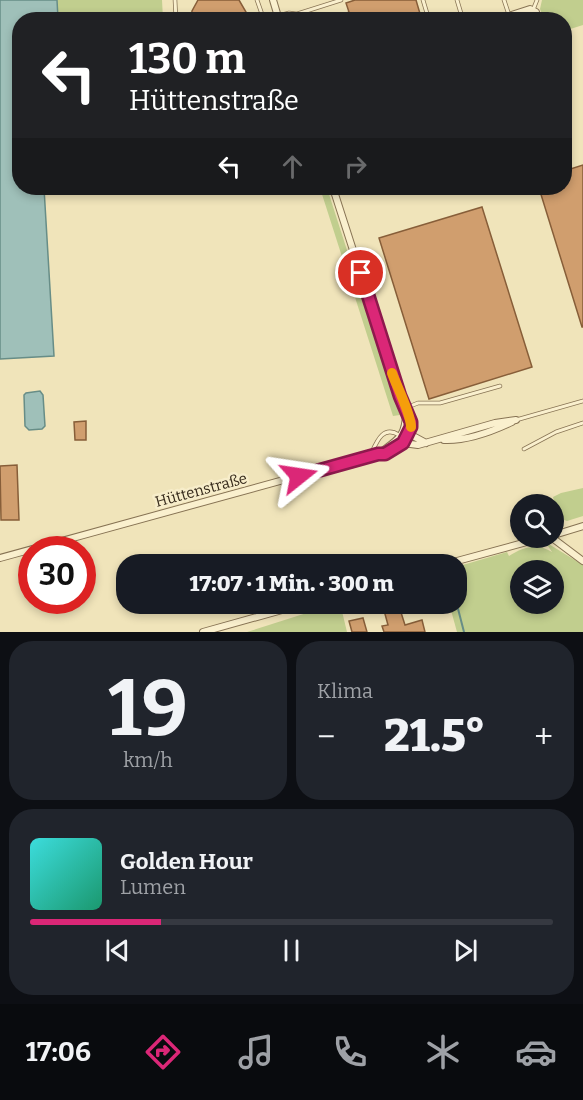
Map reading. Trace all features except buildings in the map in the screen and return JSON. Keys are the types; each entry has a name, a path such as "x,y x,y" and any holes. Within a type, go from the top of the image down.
{"street":[{"path":"522,12 533,10"},
{"path":"335,195 400,396 411,422 408,435 403,443 418,445 441,440 457,441 497,429 516,420"},
{"path":"400,436 406,424 406,408"},
{"path":"400,436 408,435 427,443"},
{"name":"Hüttenstraße","path":"374,455 400,436"},
{"name":"Hüttenstraße","path":"0,558 374,455 385,454 403,443"},
{"path":"564,532 583,526"},
{"path":"564,546 583,561"},
{"path":"467,558 510,547"},
{"path":"203,632 268,614"}],"lane":[{"path":"303,12 341,0"},
{"path":"533,10 537,0"},
{"path":"406,408 418,403 440,403 500,386"},
{"path":"516,420 583,401"},
{"path":"524,449 556,432 583,423"},
{"path":"374,455 379,436 384,432 390,431 400,436"}],"green space":[{"path":"57,0 162,0 163,12 58,12"},
{"path":"542,0 583,0 583,25 572,28 572,12 541,12"},
{"path":"322,195 329,195 400,415 393,416"},
{"path":"583,488 583,516 564,520 564,494 559,494"},
{"path":"527,548 544,548 552,552 549,548 555,548 583,565 583,632 457,632 452,614 467,614 467,564 507,552 509,556"},
{"path":"303,614 343,614 347,632 247,632"}],"water":[{"path":"0,0 57,0 58,12 12,12 12,195 44,195 54,356 0,359"},
{"path":"40,391 43,395 45,426 42,429 29,430 25,426 24,395"}],"waterway":[{"path":"459,614 464,632"}],"slow traffic":[{"path":"392,373 411,417 411,427"}],"route":[{"path":"299,476 385,454 403,443 411,427 411,417 400,396 361,273"}]}
